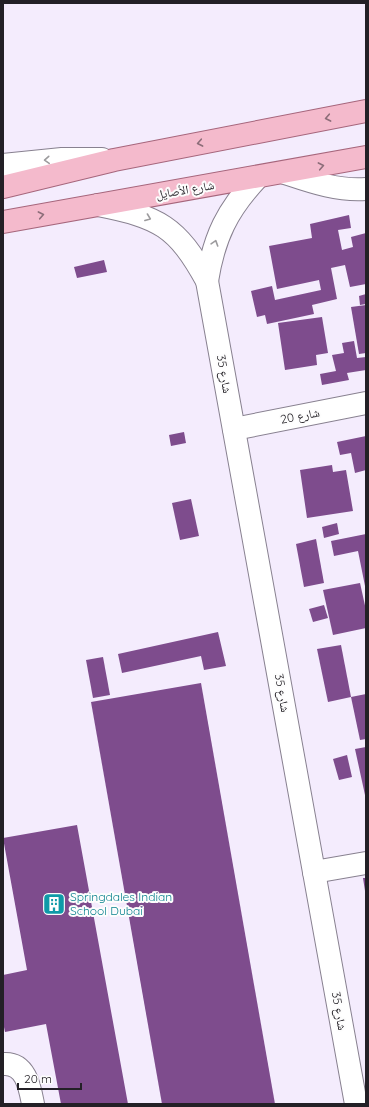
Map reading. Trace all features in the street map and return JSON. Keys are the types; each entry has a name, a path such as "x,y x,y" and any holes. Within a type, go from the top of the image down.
{"main road":[{"path":"3,187 114,160 366,111"},
{"name":"شارع الأصايل","path":"3,222 285,173 366,157"}],"street":[{"path":"3,165 62,159 114,160"},
{"path":"285,173 334,188 350,190 366,189"},
{"name":"شارع 35","path":"207,281 211,256 222,227 241,195 258,177"},
{"name":"شارع 35","path":"97,205 127,211 153,219 170,231 193,255 207,281 356,1104"},
{"name":"شارع 20","path":"234,429 366,403"},
{"path":"314,872 366,863"},
{"path":"3,1064 18,1068 26,1077 33,1104"}],"building":[{"path":"349,215 351,228 338,230 342,250 353,247 351,237 366,233 366,284 350,287 345,265 331,268 337,299 312,305 314,314 267,324 265,315 257,317 251,291 272,286 275,300 321,290 319,280 277,289 269,246 312,238 310,224"},
{"path":"104,260 107,272 77,278 74,267"},
{"path":"366,294 366,304 360,305 359,296"},
{"path":"366,305 366,353 359,354 351,307"},
{"path":"322,317 328,353 316,355 317,365 285,370 278,323"},
{"path":"354,341 357,358 366,357 366,370 347,373 349,380 322,385 320,374 336,371 332,355 344,353 342,343"},
{"path":"184,432 186,443 171,446 169,435"},
{"path":"366,436 366,470 355,473 351,453 340,455 337,442"},
{"path":"332,465 333,472 346,470 353,511 307,518 300,470"},
{"path":"191,499 199,536 180,540 172,503"},
{"path":"337,523 339,534 324,538 322,527"},
{"path":"366,534 365,586 358,551 334,556 331,541"},
{"path":"316,539 324,583 304,587 296,544"},
{"path":"360,583 366,610 366,628 333,635 323,590"},
{"path":"324,605 328,618 313,622 309,609"},
{"path":"218,632 226,666 204,670 201,656 122,673 118,654"},
{"path":"341,645 351,697 328,702 317,649"},
{"path":"103,657 110,695 93,698 86,660"},
{"path":"201,683 275,1104 162,1104 91,702"},
{"path":"366,694 366,739 360,740 351,697"},
{"path":"366,747 366,795 365,795 355,749"},
{"path":"347,755 352,777 339,780 333,759"},
{"name":"Springdales Indian School Dubai","path":"77,825 128,1104 61,1104 46,1024 5,1032 3,1022 3,975 27,970 3,838"},
{"path":"363,878 366,878 366,891 365,891"}],"place":[{"name":"Springdales Indian School Dubai","path":"54,904"}]}
